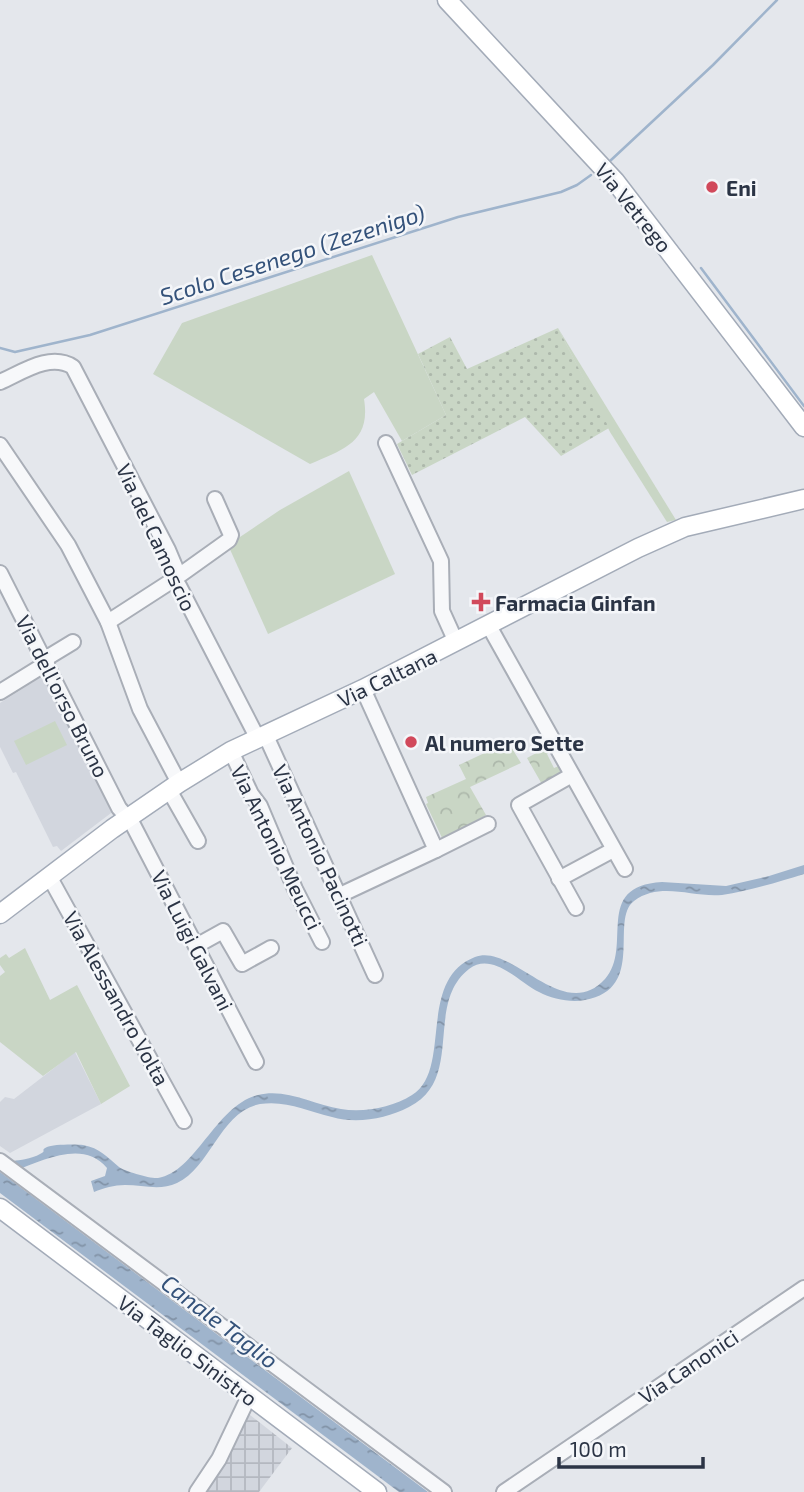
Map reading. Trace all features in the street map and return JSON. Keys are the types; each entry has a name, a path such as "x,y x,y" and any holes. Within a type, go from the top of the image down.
{"main road":[{"name":"Via Vetrego","path":"447,0 615,181 804,427"},
{"name":"Via Caltana","path":"0,914 174,786 231,751 363,689 638,548 685,527 804,499"},
{"name":"Via Taglio Sinistro","path":"0,1208 377,1492"}],"street":[{"name":"Via del Camoscio","path":"0,382 49,362 64,362 73,367 168,550 179,586 262,737"},
{"path":"386,443 441,561 442,611 456,642"},
{"path":"0,445 68,545 108,622 140,709 198,841"},
{"path":"108,622 229,540 231,535 215,499"},
{"name":"Via dell'orso Bruno","path":"0,573 119,808 129,818"},
{"path":"489,626 625,869"},
{"path":"0,692 73,642"},
{"path":"363,689 436,850"},
{"name":"Via Antonio Pacinotti","path":"262,737 340,895 375,975"},
{"name":"Via Antonio Meucci","path":"231,751 251,794 260,806 295,889 322,942"},
{"path":"572,775 519,805 576,908"},
{"name":"Via Luigi Galvani","path":"129,818 256,1062"},
{"path":"340,895 488,824"},
{"path":"559,879 613,850"},
{"name":"Via Alessandro Volta","path":"49,876 184,1121"},
{"path":"196,946 223,930 243,964 271,948"},
{"path":"0,1161 439,1488 440,1484 459,1492"},
{"name":"Via Canonici","path":"504,1492 804,1288"},
{"path":"197,1492 219,1459 249,1396"}],"shaded area":[{"path":"46,674 115,810 61,851 57,846 53,847 16,772 13,773 0,747 0,703"},
{"path":"75,1052 101,1104 10,1153 0,1146 0,1102 5,1097 14,1099"},
{"path":"245,1411 292,1448 259,1492 201,1492"}],"green space":[{"path":"372,255 446,415 402,441 374,392 364,399 365,414 359,435 334,454 310,464 153,374 182,323"},
{"path":"558,328 676,520 667,522 610,432"},
{"path":"558,328 609,428 561,456 525,417 412,475 397,444 446,415 418,354 450,337 467,369"},
{"path":"349,471 395,574 268,634 228,545 280,510"},
{"path":"55,721 67,745 26,765 14,741"},
{"path":"508,742 521,763 470,787 486,815 443,840 426,804 426,797 466,779 459,765"},
{"path":"551,745 553,750 547,754 554,768 561,765 566,774 543,786 527,758"},
{"path":"25,948 50,1000 77,985 130,1086 101,1104 76,1052 43,1076 0,1042 0,976 5,972 0,965 0,958 6,954 9,958"}],"water":[{"path":"804,865 804,874 743,891 722,895 655,892 634,901 627,910 621,969 615,983 604,993 585,1000 568,1001 550,997 496,966 478,964 469,969 456,984 449,1001 436,1079 426,1094 400,1111 371,1119 351,1120 288,1105 260,1104 235,1117 189,1175 164,1187 121,1185 94,1192 91,1181 105,1176 107,1168 97,1159 86,1155 63,1155 16,1170 9,1162 37,1156 50,1146 80,1145 99,1151 126,1171 158,1178 184,1164 230,1111 243,1101 258,1095 290,1095 350,1110 378,1108 396,1103 412,1095 424,1083 431,1066 440,1004 446,985 457,969 475,957 489,956 505,961 555,988 572,993 589,991 605,979 613,966 621,906 628,894 641,886 662,882 726,886"},
{"path":"0,1172 428,1492 399,1492 0,1193"}],"waterway":[{"name":"Scolo Cesenego (Zezenigo)","path":"610,161 713,65 777,0"},
{"name":"Scolo Cesenego (Zezenigo)","path":"0,348 15,352 90,335 458,217 561,192 591,175"},
{"path":"701,268 804,406"}],"place":[{"name":"Eni","path":"712,187"},
{"name":"Farmacia Ginfan","path":"481,602"},
{"name":"Al numero Sette","path":"411,742"}],"water label":[{"name":"Canale Taglio","path":"220,1321"}]}
